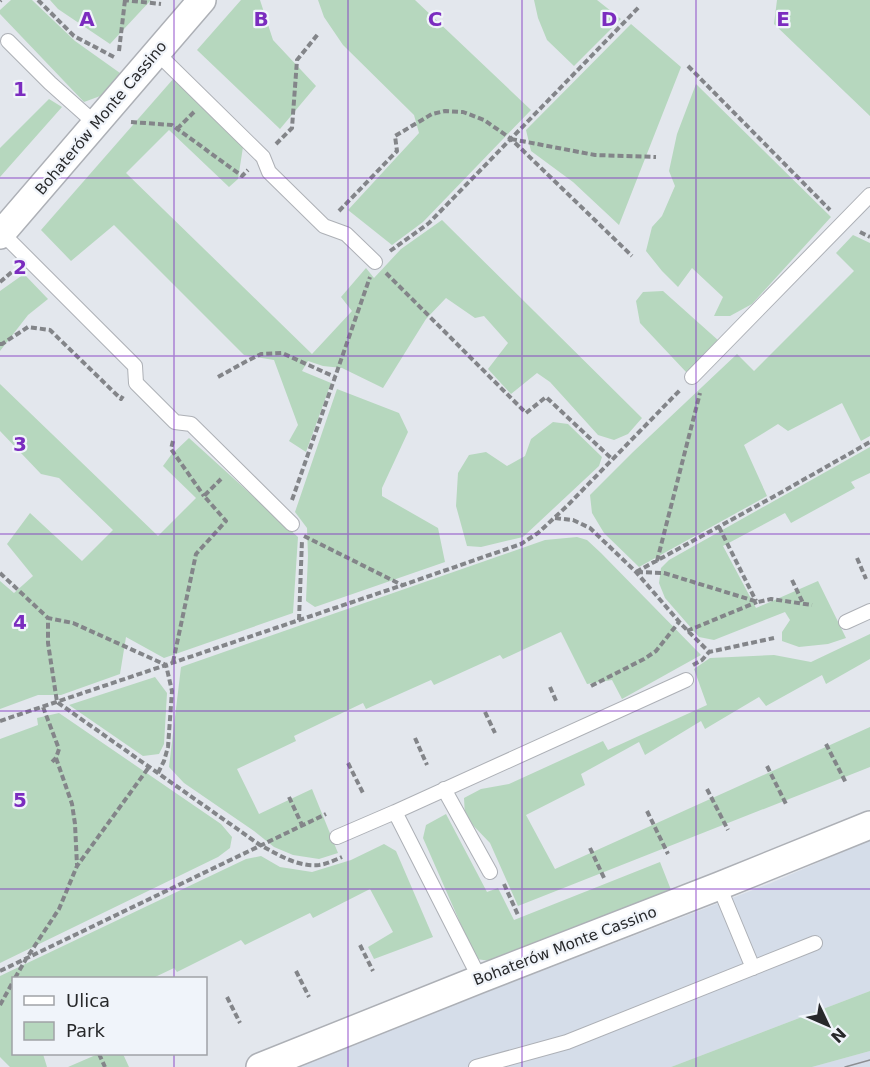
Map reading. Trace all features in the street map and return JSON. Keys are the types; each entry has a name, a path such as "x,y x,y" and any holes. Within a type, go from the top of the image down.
{"street":[{"name":"Bohaterów Monte Cassino","path":"1,234 202,0"},
{"name":"Bohaterów Monte Cassino","path":"260,1067 870,825"}],"lane":[{"path":"8,41 57,90 96,124"},
{"path":"156,52 262,157 269,172 324,226 346,234 375,262"},
{"path":"693,377 870,195"},
{"path":"1,234 135,366 136,383 176,422 191,424 289,520"},
{"path":"846,622 870,611"},
{"path":"337,837 686,680"},
{"path":"444,789 490,873"},
{"path":"395,812 480,978"},
{"path":"719,886 753,968"},
{"path":"476,1067 567,1042 815,943"}],"path":[{"path":"38,0 74,36 114,57"},
{"path":"119,51 124,0 161,4"},
{"path":"403,585 303,536 289,520 334,377 375,262 429,223 639,7"},
{"path":"127,122 172,125 242,176 292,128 297,60 318,34"},
{"path":"688,66 843,223"},
{"path":"324,226 397,151 395,136 432,114 446,111 463,112 484,120 510,138 632,256"},
{"path":"510,138 595,155 656,157"},
{"path":"375,262 526,413 546,397 612,459"},
{"path":"0,344 28,327 50,330 121,399 136,383"},
{"path":"218,377 261,354 282,353 334,377"},
{"path":"0,721 521,544 555,518 693,377 702,386 657,561"},
{"path":"173,662 196,554 226,521 204,496 171,449 176,422"},
{"path":"636,572 870,442"},
{"path":"204,496 234,466"},
{"path":"555,518 573,520 590,528 636,572 687,631 709,652"},
{"path":"719,527 757,602"},
{"path":"299,620 303,536"},
{"path":"857,558 866,579"},
{"path":"636,572 664,573 757,602"},
{"path":"0,573 48,618 73,623 166,665"},
{"path":"792,580 804,603"},
{"path":"687,631 757,602 771,599 812,604"},
{"path":"48,618 48,643 57,702 260,845 289,861 306,865 321,865 345,856"},
{"path":"591,686 656,651 679,622"},
{"path":"702,660 709,652 774,638"},
{"path":"158,773 165,761 169,736 172,691 166,665"},
{"path":"550,687 557,703"},
{"path":"43,707 58,749 56,758 72,804 77,866"},
{"path":"485,712 495,733"},
{"path":"415,738 428,765"},
{"path":"826,744 846,783"},
{"path":"52,762 56,758"},
{"path":"348,763 364,795"},
{"path":"767,766 787,806"},
{"path":"15,977 59,909 77,866 149,767"},
{"path":"707,789 728,830"},
{"path":"289,797 302,825"},
{"path":"647,811 668,854"},
{"path":"0,971 326,814"},
{"path":"590,848 605,880"},
{"path":"490,873 501,879 518,915"},
{"path":"360,945 373,971"},
{"path":"296,971 309,996"},
{"path":"0,1005 12,983"},
{"path":"227,997 240,1023"}],"shaded area":[{"path":"870,840 870,991 671,1067 292,1067 771,883"},
{"path":"870,1051 870,1067 812,1067"}],"green space":[{"path":"11,0 32,0 75,41 120,73 103,95 84,102 0,14 0,10"},
{"path":"50,0 151,0 110,44 58,9"},
{"path":"241,0 260,0 273,40 316,86 280,129 197,50"},
{"path":"318,0 415,0 531,110 423,222 392,245 348,210 419,133 414,115 343,45 324,17"},
{"path":"534,0 597,0 621,19 574,66 547,40"},
{"path":"777,0 870,0 870,116 774,24"},
{"path":"631,24 681,67 619,225 573,182 531,151 526,130"},
{"path":"174,78 243,147 238,179 229,187 169,130 126,173 312,354 352,311 341,297 366,268 374,278 401,249 442,220 642,418 628,434 614,440 598,435 550,382 537,373 511,394 488,369 508,343 484,316 475,318 446,298 426,319 383,388 342,368 323,366 308,361 302,371 331,383 306,452 289,441 298,425 274,360 244,355 114,225 71,261 41,230"},
{"path":"696,84 831,217 752,304 730,316 714,316 723,297 692,268 678,287 646,251 652,227 662,216 675,186 669,171 677,134"},
{"path":"49,99 62,107 0,177 0,148"},
{"path":"853,235 870,243 870,436 861,441 842,403 788,431 778,424 744,445 767,496 639,567 604,533 592,513 590,495 737,354 754,371 854,271 836,253"},
{"path":"24,274 48,299 28,315 0,351 0,291"},
{"path":"663,291 719,341 687,373 640,323 636,301 643,292"},
{"path":"0,384 158,536 196,498 163,466 189,438 298,537 293,613 164,658 126,637 120,674 61,695 38,695 0,709 0,581 14,593 33,576 7,544 30,513 82,561 113,530 59,478 41,474 0,431"},
{"path":"337,389 399,413 408,432 382,488 382,496 438,528 445,562 315,607 306,601 307,528 295,512"},
{"path":"553,422 568,424 602,457 599,466 523,537 481,547 467,546 456,506 458,473 469,455 486,452 507,466 525,456 531,439"},
{"path":"870,447 870,473 851,482 855,488 791,523 785,513 723,546 756,608 818,581 846,638 828,644 799,647 782,641 782,632 790,620 785,612 714,640 699,637 665,598 659,583 661,568 669,560"},
{"path":"577,537 587,540 601,553 701,655 622,699 612,680 587,684 561,632 503,659 500,655 434,685 431,680 366,709 363,703 294,736 296,741 237,769 259,814 312,789 338,853 319,859 293,855 274,847 184,783 169,767 181,667 545,540"},
{"path":"870,634 870,659 826,684 822,675 766,706 759,697 705,729 701,721 645,755 639,742 581,774 585,785 526,815 555,869 870,727 870,767 518,906 490,843 465,817 464,798 481,789 509,784 603,741 608,750 707,705 694,669 710,658 774,655 811,662"},
{"path":"155,677 167,693 164,744 159,754 143,756 69,705"},
{"path":"59,713 221,824 232,837 230,848 218,857 0,963 0,739 38,725 37,718"},
{"path":"446,814 487,892 498,888 514,920 660,862 673,895 498,962 476,959 423,838 426,825"},
{"path":"384,844 396,851 433,937 374,959 368,947 393,932 370,889 313,918 310,913 245,945 241,940 177,972 174,968 155,977 12,977 12,1055 43,1055 47,1067 10,1067 0,1057 0,976 246,859 261,856 280,867 312,872 351,860"},
{"path":"870,991 870,1051 812,1067 671,1067"},
{"path":"96,1055 123,1055 129,1067 68,1067"}],"tram line":[{"path":"845,1067 870,1060"}]}
